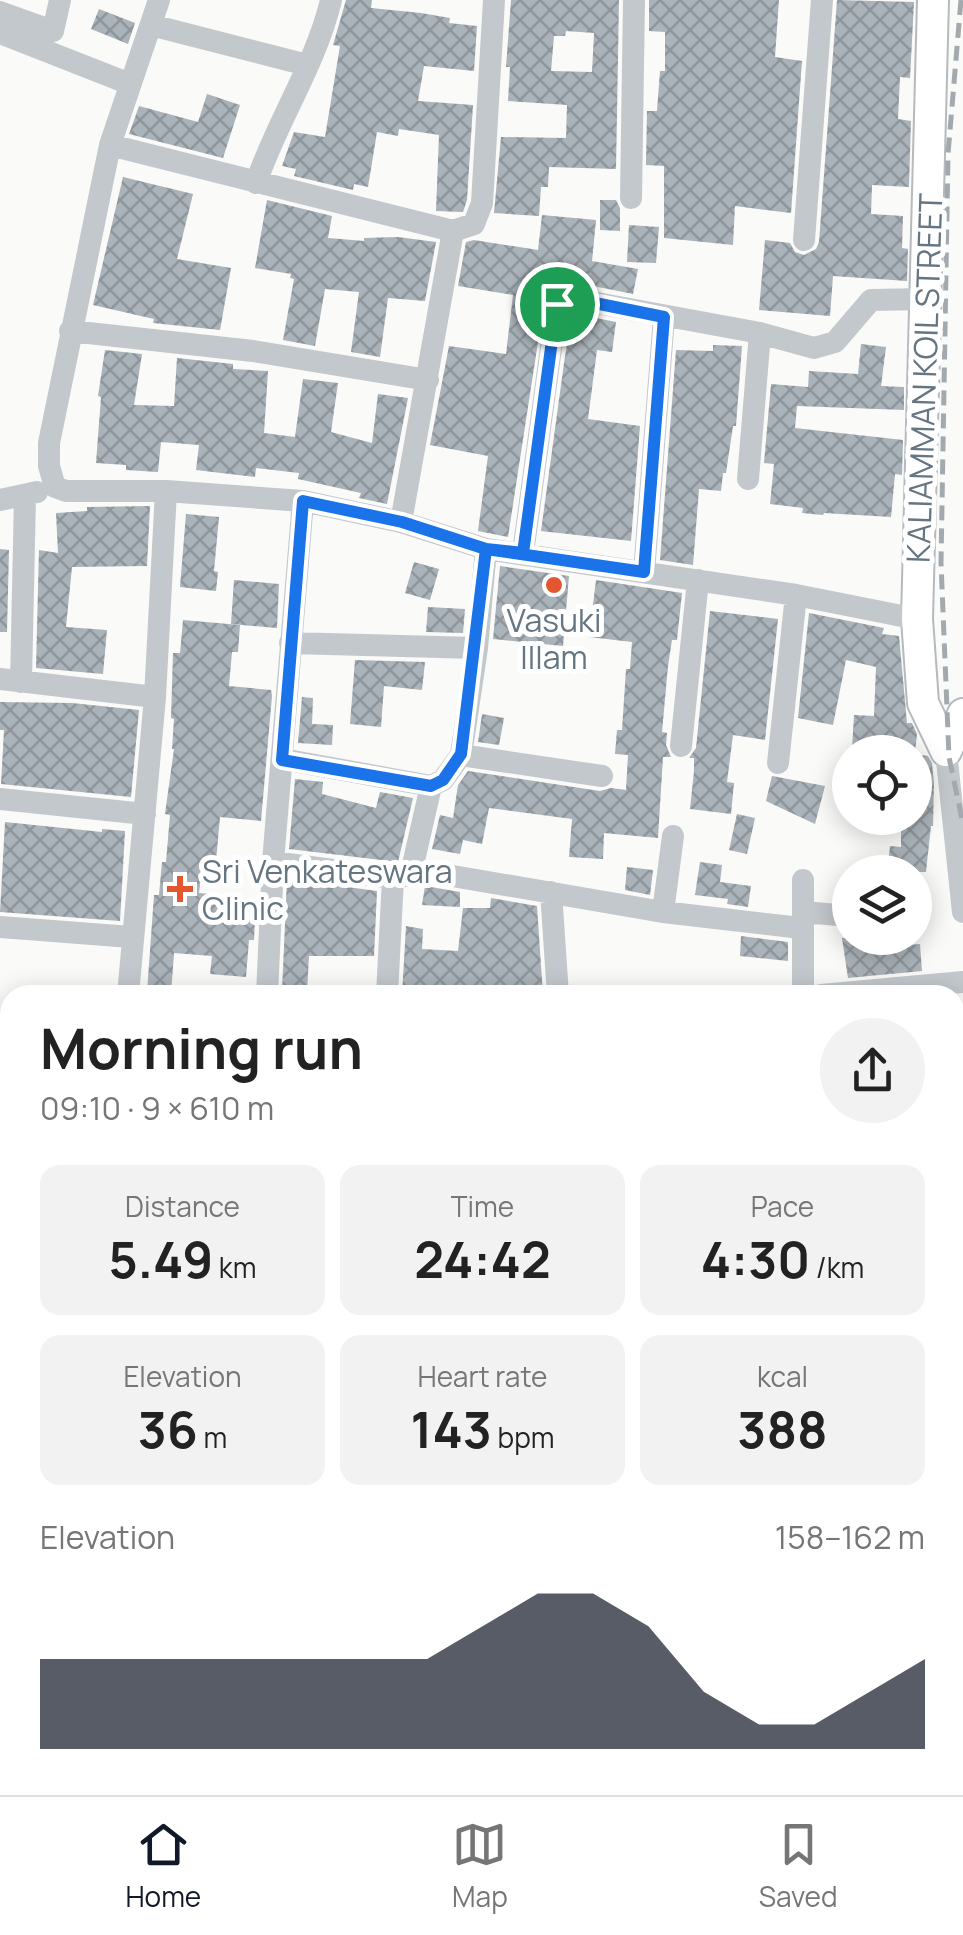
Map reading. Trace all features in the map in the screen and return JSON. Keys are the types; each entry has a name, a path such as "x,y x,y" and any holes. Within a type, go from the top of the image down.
{"main road":[{"name":"KALIAMMAN KOIL STREET","path":"933,0 918,619 923,703 954,751"},
{"path":"954,751 963,714"}],"street":[{"path":"0,12 53,31 60,0"},
{"path":"54,487 49,443 110,145 159,0"},
{"path":"256,183 268,146 324,30 330,0"},
{"path":"110,145 453,231 474,224 480,213 494,0"},
{"path":"631,198 634,0"},
{"path":"804,240 822,0"},
{"path":"151,25 307,65"},
{"path":"0,32 130,84"},
{"path":"402,522 453,231"},
{"path":"523,553 557,304 575,299 760,333 814,348 835,342 871,300 926,299"},
{"path":"644,572 664,317"},
{"path":"70,331 253,351 428,380"},
{"path":"748,480 760,333"},
{"path":"0,500 54,487 303,501 402,522 486,549 698,580 918,619"},
{"path":"129,985 155,697 166,491"},
{"path":"25,496 10,680 155,697"},
{"path":"267,985 273,862 303,501"},
{"path":"282,760 431,786 443,780 461,754 486,549"},
{"path":"681,746 698,580"},
{"path":"778,763 796,596"},
{"path":"290,642 476,648"},
{"name":"KALIAMMAN KOIL STREET","path":"954,751 963,912"},
{"path":"461,754 602,776"},
{"path":"388,985 403,874 431,786"},
{"path":"0,799 145,814"},
{"path":"663,912 672,836"},
{"path":"273,862 551,892 663,912 802,920 832,918"},
{"path":"803,880 803,985"},
{"path":"551,892 557,985"},
{"path":"0,927 131,938"},
{"path":"930,985 963,982"}],"building":[{"path":"346,0 372,0 371,8 421,13 450,18 449,23 477,26 474,71 424,66 418,101 473,105 463,212 436,211 439,135 399,129 398,136 377,132 368,187 354,184 353,190 294,176 296,169 282,166 294,132 325,137 340,46 333,45"},
{"path":"511,0 619,0 616,169 549,167 548,187 541,187 539,216 494,213 501,137 566,138 567,105 508,101 510,67 506,67","holes":["566,31 594,33 592,72 551,71 554,36 565,36"]},
{"path":"649,0 779,0 775,57 802,61 791,213 735,206 733,245 664,238 664,166 646,165 647,111 657,111 660,71 665,71 665,32 649,31"},
{"path":"837,0 914,2 910,78 900,77 898,119 911,121 909,187 872,185 871,214 903,216 907,281 833,276 830,316 759,310 765,240 790,243 795,252 804,255 816,249 819,242"},
{"path":"99,9 135,23 128,44 91,29"},
{"path":"207,94 240,105 223,158 129,134 139,106 198,122"},
{"path":"123,177 193,194 177,259 231,268 220,330 153,323 154,319 93,305"},
{"path":"267,200 332,216 328,238 364,241 398,237 436,242 425,301 388,298 380,357 351,352 359,292 325,289 315,346 283,340 294,279 291,274 255,268"},
{"path":"600,200 616,200 620,231 600,230"},
{"path":"542,215 596,220 592,261 638,269 633,294 548,277 508,537 478,531 488,456 430,445 449,346 506,354 513,295 458,286 466,242 538,250"},
{"path":"629,225 659,227 656,263 627,262"},
{"path":"572,315 616,322 612,352 597,350 588,419 640,426 631,541 541,531 565,356"},
{"path":"861,344 886,347 881,386 904,387 904,410 797,406 795,428 903,440 902,475 895,474 891,517 802,513 803,508 770,504 774,464 764,463 771,384 808,387 809,371 858,374"},
{"path":"713,345 742,346 736,426 726,473 721,491 699,489 693,565 660,560 676,350 713,351"},
{"path":"105,350 142,354 134,405 174,406 177,358 268,371 264,433 295,437 303,379 338,383 331,432 372,443 378,394 408,398 387,504 359,498 361,493 298,479 299,473 256,468 255,477 196,470 199,445 161,442 158,472 96,463 101,397 98,396"},
{"path":"150,506 147,566 72,567 66,627 107,630 103,674 36,668 39,550 58,553 56,513 87,511 87,507"},
{"path":"186,514 219,517 216,591 180,587"},
{"path":"0,549 9,550 7,632 0,632"},
{"path":"414,562 439,569 430,600 405,593"},
{"path":"500,566 569,576 563,646 493,639"},
{"path":"234,580 279,584 277,628 231,624"},
{"path":"596,580 682,593 677,640 672,640 668,666 662,732 667,733 671,757 663,757 658,838 604,833 603,859 569,857 572,819 489,808 482,844 463,840 460,854 432,849 440,815 453,818 458,785 468,771 600,791 626,790 628,755 615,754 617,730 622,730 632,642 589,637"},
{"path":"428,607 465,609 463,633 426,632"},
{"path":"710,611 778,619 765,740 733,735 727,782 734,783 731,814 690,809 694,758 689,758 696,748"},
{"path":"809,613 884,628 882,634 899,636 907,723 912,723 917,735 853,735 854,715 874,716 876,667 846,660 833,725 798,718"},
{"path":"183,620 240,625 238,652 232,652 229,686 271,690 261,821 220,817 216,861 203,860 199,893 253,898 250,920 255,920 254,940 249,940 246,977 210,974 212,956 174,953 172,985 148,985 154,895 159,895 162,862 166,862 170,815 165,814 174,749 173,653 180,653"},
{"path":"355,660 425,662 422,690 384,686 381,727 350,724"},
{"path":"302,697 313,698 312,724 333,725 332,745 298,743"},
{"path":"0,702 72,703 139,710 131,797 1,784 4,730 0,730"},
{"path":"482,714 504,718 499,745 478,742"},
{"path":"932,763 934,783 932,826"},
{"path":"772,776 825,786 815,824 766,801"},
{"path":"295,779 323,782 322,794 376,808 380,792 413,798 398,862 289,849"},
{"path":"737,814 755,818 747,854 729,850"},
{"path":"5,822 125,831 120,921 0,912"},
{"path":"901,835 930,835 928,855 889,855 890,846 901,847"},
{"path":"700,862 722,865 720,882 751,886 748,907 727,904 728,899 695,895"},
{"path":"627,867 653,870 650,895 625,890"},
{"path":"287,879 377,891 374,956 309,956 307,985 282,985"},
{"path":"425,886 460,892 460,907 422,905"},
{"path":"491,898 537,906 542,985 403,985 406,926 423,929 422,949 458,951 463,908 490,908"},
{"path":"741,936 788,942 788,961 740,956"},
{"path":"845,955 921,955 922,971 848,978"}],"railway":[{"path":"961,0 948,154 941,563 949,757 963,824"}],"place":[{"name":"Vasuki Illam","path":"554,585"},
{"name":"Sri Venkateswara Clinic","path":"180,889"}],"route":[{"path":"557,304 523,553 486,549 402,522 303,501 282,760 431,786 453,770 461,754 486,549 644,572 664,317 575,299 557,304"}]}
